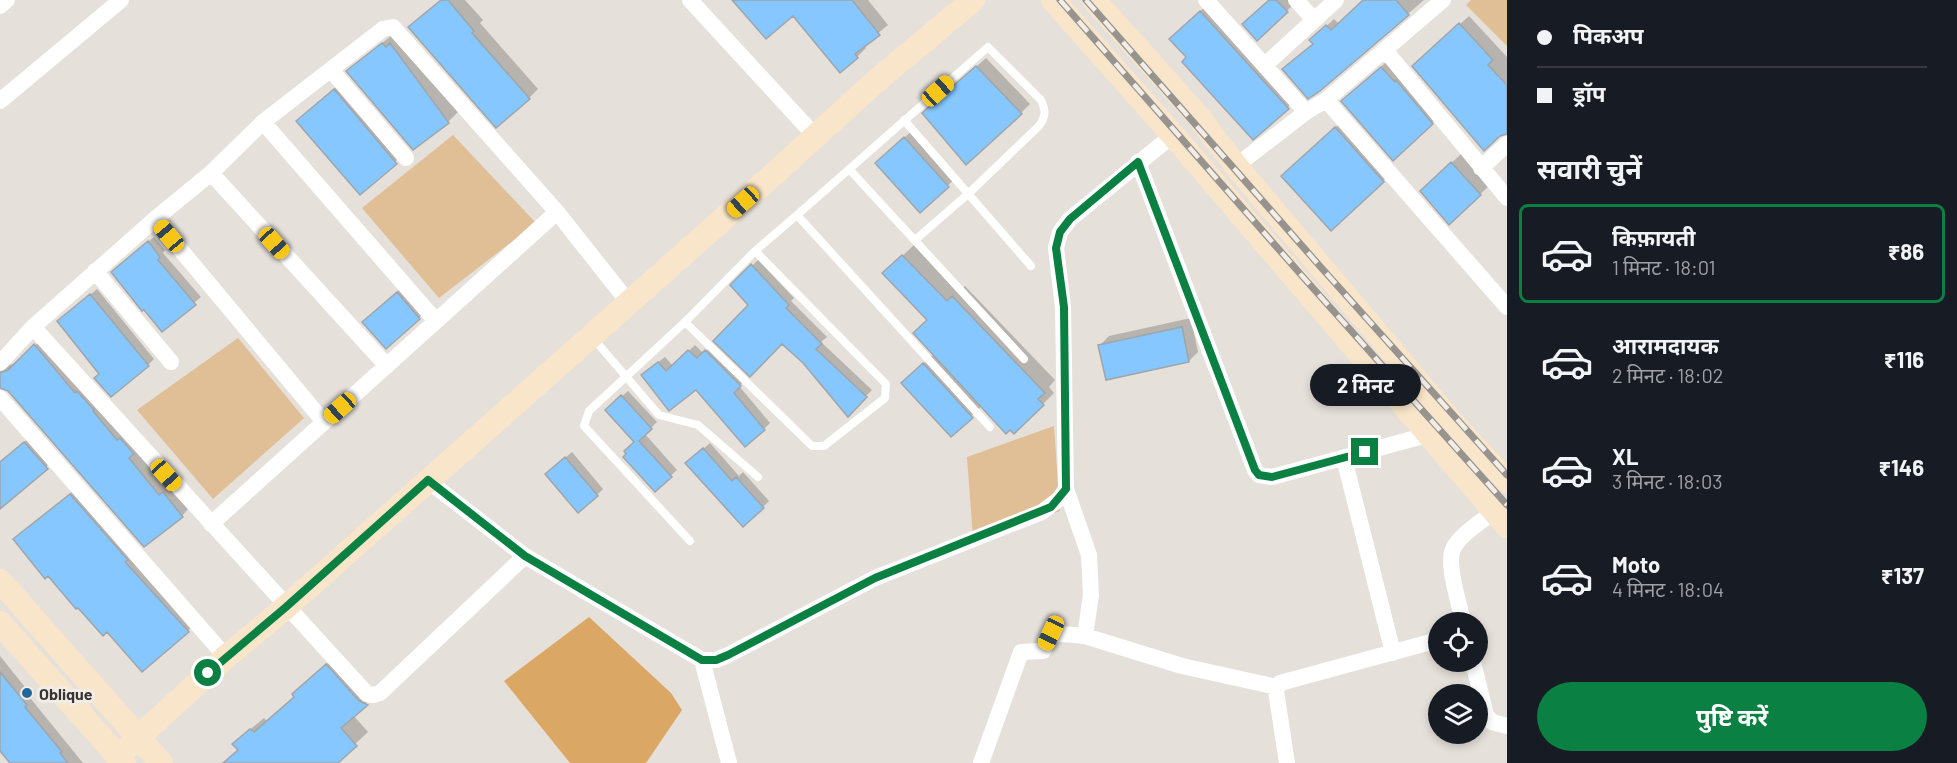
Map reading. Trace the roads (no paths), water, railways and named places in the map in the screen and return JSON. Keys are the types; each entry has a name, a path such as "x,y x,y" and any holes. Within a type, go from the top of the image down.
{"street":[{"path":"0,6 7,0"},
{"path":"0,101 121,0"},
{"path":"690,0 816,137"},
{"path":"0,623 121,760 139,738 226,657 286,607 875,82 973,0"},
{"path":"1053,0 1173,135 1501,519 1460,540 1453,549 1451,562 1461,612"},
{"path":"1094,0 1197,115 1236,166 1457,428 1507,481"},
{"path":"1206,0 1306,112"},
{"path":"1296,0 1314,20"},
{"path":"1265,65 1336,0"},
{"path":"1236,166 1306,112 1326,100 1443,0"},
{"path":"0,363 33,327 155,219 211,173 263,122 383,29 393,27 557,212 628,303"},
{"path":"1385,50 1507,198"},
{"path":"332,70 406,158"},
{"path":"1326,100 1507,307"},
{"path":"263,122 436,321"},
{"path":"1085,636 1091,595 1089,555 1066,489 1064,307 1056,248 1060,232 1070,219 1173,135"},
{"path":"1481,168 1507,144"},
{"path":"1138,162 1255,470 1259,475 1272,477 1427,435"},
{"path":"211,173 387,366"},
{"path":"211,524 557,212"},
{"path":"155,219 324,422"},
{"path":"95,271 171,362"},
{"path":"33,327 367,694 376,694 525,556"},
{"path":"0,398 226,657"},
{"path":"1344,458 1393,653"},
{"path":"428,480 525,556 702,660 716,660 728,655 875,578 1042,512 1059,500 1066,489"},
{"path":"0,581 161,763"},
{"path":"981,763 1021,652 1043,651 1051,633 1085,636 1182,666 1277,687"},
{"path":"1277,687 1285,680 1428,643"},
{"path":"702,660 729,763"},
{"path":"1475,672 1486,715 1492,722 1507,726"},
{"path":"1277,687 1287,763"}],"lane":[{"path":"690,541 584,426 589,411 685,322 755,251 988,47 1041,100 1045,109 1045,117 1039,126 968,194 915,240"},
{"path":"904,120 1031,266"},
{"path":"849,169 1024,359"},
{"path":"797,214 990,427"},
{"path":"685,322 812,446 824,446 885,398 886,384 755,251"},
{"path":"590,335 659,415 698,425 758,477"}],"railway":[{"path":"1060,0 1507,505"},
{"path":"1086,0 1507,475"}],"place":[{"name":"Oblique","path":"27,693"}]}
